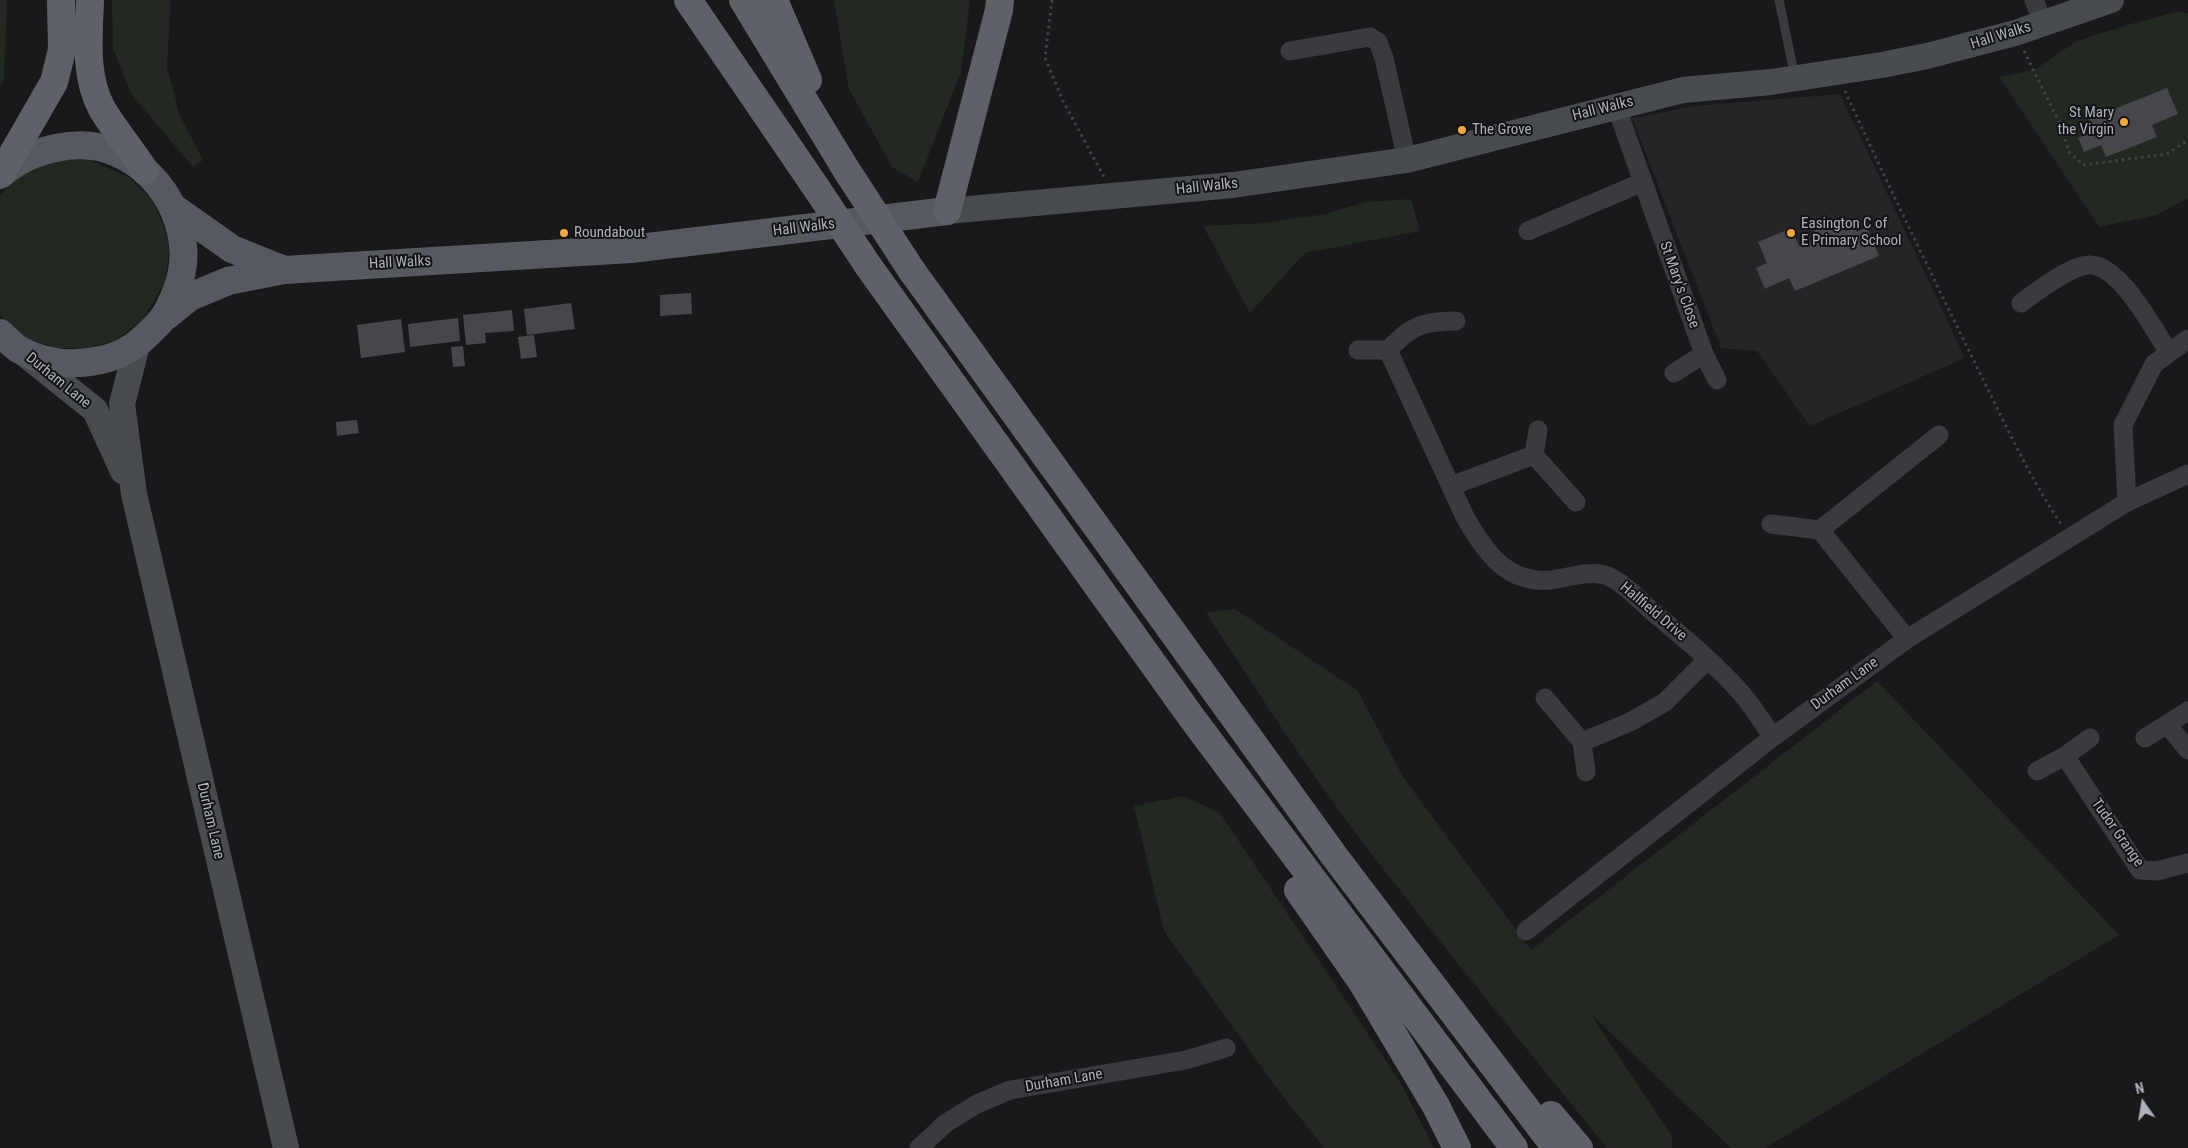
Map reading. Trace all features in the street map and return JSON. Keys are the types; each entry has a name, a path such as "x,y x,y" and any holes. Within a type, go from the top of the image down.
{"highway":[{"path":"0,175 54,82 62,50 62,0"},
{"path":"90,0 88,46 89,70 93,85 104,112 145,171"},
{"path":"688,0 869,267 1192,718 1514,1148"},
{"path":"704,0 817,189"},
{"path":"743,0 847,171 912,271 1335,857 1556,1148"},
{"path":"774,0 847,171"},
{"path":"947,211 1000,0"},
{"path":"1192,718 1303,898 1362,982 1436,1106 1457,1148"},
{"path":"1335,857 1579,1148"}],"main road":[{"name":"Hall Walks","path":"10,341 56,363 82,365 114,358 137,345 165,317 190,297 228,281 284,270 631,249 947,211 1234,185 1407,160 1683,90 1837,73 1927,56 2015,33 2039,11 2111,0"},
{"path":"0,175 23,159 57,148 90,146 117,153 145,171 156,182 174,208 183,235 182,277 165,317"},
{"name":"Hall Walks","path":"174,208 232,249 284,270"},
{"name":"Durham Lane","path":"10,341 95,410 134,494"},
{"name":"Durham Lane","path":"137,345 122,404 134,494 286,1148"}],"street":[{"path":"1290,51 1370,37 1378,42 1384,58 1407,160"},
{"name":"St Mary's Close","path":"1616,106 1704,354 1717,380"},
{"path":"1528,231 1643,182"},
{"path":"2021,302 2068,272 2088,264 2105,269 2126,288 2169,353"},
{"path":"1358,350 1388,350 1406,332 1433,321 1456,321"},
{"path":"2127,502 2123,424 2154,364 2188,339"},
{"name":"Hallfield Drive","path":"1388,350 1479,542 1497,564 1524,579 1555,580 1576,574 1590,574 1611,578 1707,660 1742,694 1773,737"},
{"path":"1674,373 1704,354"},
{"path":"1534,455 1538,430"},
{"path":"1820,530 1939,435"},
{"path":"1451,486 1534,455"},
{"path":"1534,455 1576,502"},
{"name":"Durham Lane","path":"1526,931 1773,737 1907,639 2127,502 2188,474"},
{"path":"1771,524 1820,530 1907,639"},
{"path":"1582,742 1630,722 1665,702 1707,660"},
{"path":"1545,698 1582,742 1586,772"},
{"path":"2145,738 2188,711"},
{"path":"2167,724 2188,750"},
{"path":"2037,771 2065,756 2090,738"},
{"name":"Tudor Grange","path":"2065,756 2140,870 2157,871 2188,863"},
{"name":"Durham Lane","path":"919,1148 946,1123 977,1104 1010,1090 1186,1060 1226,1048"}],"lane":[{"path":"1779,0 1796,78"}],"path":[{"path":"1052,0 1045,58 1063,101 1115,197"},
{"path":"2015,33 2062,128 2069,152 2083,165 2167,154 2188,140"},
{"path":"1837,73 1893,197 1982,378 2044,498 2070,537"}],"shaded area":[{"path":"0,0 7,0 4,78 0,87"},
{"path":"112,0 171,0 167,67 180,116 203,160 193,167 132,95 113,48"},
{"path":"834,0 970,0 961,72 918,182 892,167 849,89"},
{"path":"2176,12 2188,13 2188,198 2157,215 2099,227 1999,77 2034,70 2077,41"},
{"name":"Easington C of E Primary School","path":"1840,94 1965,358 1810,426 1757,351 1721,348 1632,118 1695,106"},
{"path":"56,160 90,160 129,177 152,200 166,232 169,252 165,282 141,322 114,341 89,348 57,348 29,339 7,324 0,315 0,195 22,173"},
{"path":"1411,199 1420,231 1305,253 1250,313 1203,226 1264,223 1326,214 1365,202"},
{"path":"1235,609 1358,691 1403,777 1531,950 1877,681 2119,935 1765,1148 1731,1148 1590,1013 1672,1136 1672,1148 1607,1148 1418,914 1357,835 1280,725 1206,613"},
{"path":"1183,796 1220,813 1400,1082 1434,1148 1324,1148 1278,1090 1164,931 1134,806"}],"building":[{"name":"St Mary the Virgin","path":"2167,88 2178,114 2152,125 2157,137 2106,157 2101,145 2084,152 2078,138 2094,131 2089,119"},
{"path":"1840,218 1846,231 1855,228 1857,232 1867,227 1879,256 1795,291 1789,278 1765,289 1756,268 1767,263 1758,242 1792,228 1799,246 1818,239 1814,230"},
{"path":"691,293 692,314 660,316 660,295"},
{"path":"571,303 575,329 527,335 524,309"},
{"path":"512,310 514,331 485,333 486,343 466,345 463,315"},
{"path":"458,318 460,341 410,347 408,324"},
{"path":"401,319 405,352 361,358 357,325"},
{"path":"534,335 537,357 521,359 518,337"},
{"path":"463,346 465,366 453,367 451,347"},
{"path":"357,420 359,433 337,436 336,422"}],"place":[{"name":"St Mary the Virgin","path":"2124,122"},
{"name":"The Grove","path":"1462,130"},
{"name":"Roundabout","path":"564,233"},
{"name":"Easington C of E Primary School","path":"1791,233"}]}
